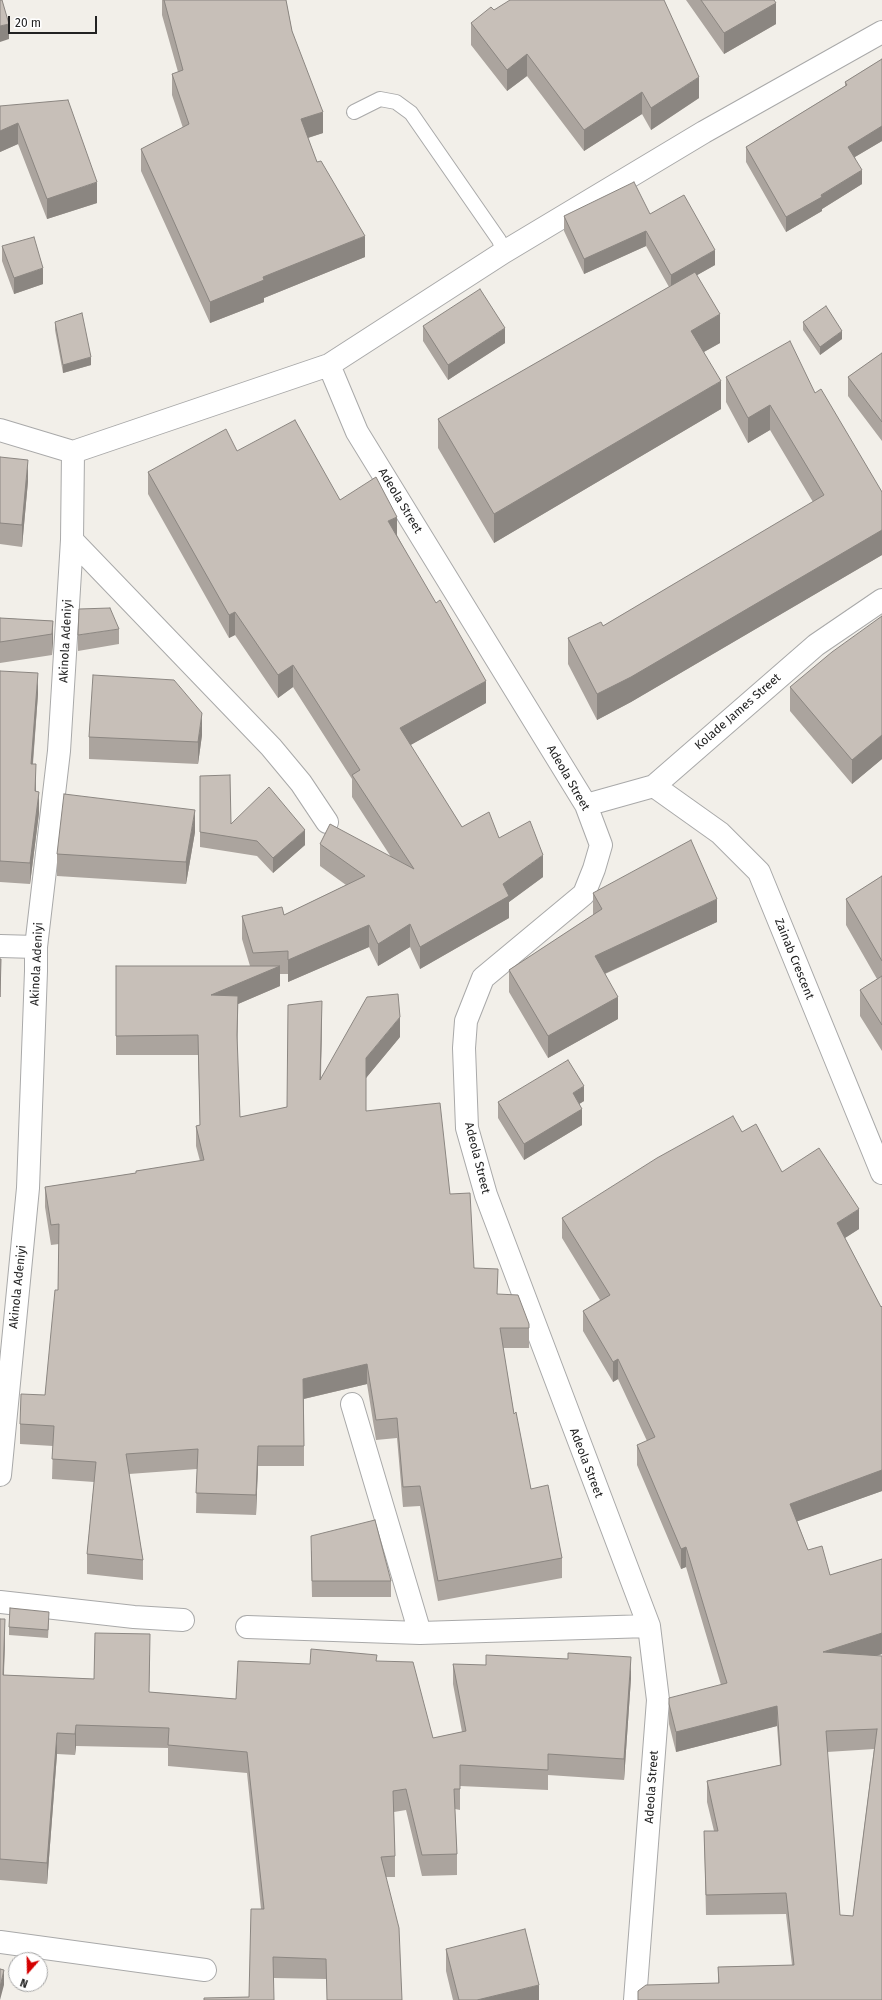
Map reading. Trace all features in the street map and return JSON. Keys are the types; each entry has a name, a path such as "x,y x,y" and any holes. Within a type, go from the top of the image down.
{"street":[{"path":"0,430 74,452 329,365 504,252 704,132 882,32"},
{"name":"Adeola Street","path":"329,365 357,432 586,806 601,845 594,869 584,894 483,978 466,1021 464,1048 467,1128 486,1195 649,1626 658,1700 635,2000"},
{"name":"Akinola Adeniyi","path":"0,1475 28,1188 36,947 59,751 72,540 74,452"},
{"path":"72,540 271,747 301,784 327,822"},
{"name":"Kolade James Street","path":"586,806 654,786 816,644 882,600"},
{"name":"Zainab Crescent","path":"654,786 720,833 758,872 881,1167"},
{"path":"0,946 36,947"},
{"path":"352,1404 420,1633"},
{"path":"0,1602 128,1616 183,1620"},
{"path":"247,1627 420,1633 649,1626"},
{"path":"0,1942 205,1970"}],"lane":[{"path":"354,112 380,100 396,102 411,113 499,240 504,252"}],"building":[{"path":"0,0 2,0 9,24 0,26"},
{"path":"164,0 286,0 292,31 323,112 301,119 317,162 321,161 365,236 263,277 264,280 210,302 141,149 189,124 172,74 183,70"},
{"path":"510,0 664,0 699,77 651,108 642,92 584,130 527,54 507,70 471,23 491,7 494,10"},
{"path":"701,0 774,0 776,3 724,33"},
{"path":"882,59 882,126 848,147 862,170 821,195 822,197 786,217 746,147 847,85 845,82"},
{"path":"68,100 97,182 47,199 18,123 0,131 0,106"},
{"path":"634,182 650,214 684,195 715,250 671,275 646,231 584,259 564,216"},
{"path":"34,237 43,268 14,278 2,246"},
{"path":"695,272 720,314 691,331 721,381 494,514 438,419"},
{"path":"480,289 505,328 448,365 423,326"},
{"path":"826,306 842,331 820,347 803,322"},
{"path":"82,313 91,357 63,365 55,322"},
{"path":"790,341 815,393 821,389 882,492 882,530 631,677 597,694 568,638 601,622 603,626 824,495 770,405 748,418 726,377"},
{"path":"882,353 882,422 848,377"},
{"path":"295,420 340,500 376,477 397,517 388,521 436,603 440,600 486,681 400,728 462,827 489,812 499,838 530,821 543,855 503,884 509,896 420,947 410,924 378,944 369,925 288,960 288,951 253,953 242,916 282,907 284,915 365,876 320,844 330,824 414,869 352,775 360,770 293,665 278,675 235,612 229,615 148,472 226,429 237,451"},
{"path":"0,457 28,460 22,525 0,523"},
{"path":"110,608 119,629 78,635 79,609"},
{"path":"882,616 882,735 852,760 790,687 832,652"},
{"path":"0,618 53,621 52,634 0,642"},
{"path":"0,671 38,673 31,764 36,764 35,791 39,792 30,863 0,861"},
{"path":"93,675 174,680 202,713 198,742 89,737"},
{"path":"230,775 231,824 269,787 305,830 273,858 257,841 200,832 200,776"},
{"path":"64,794 195,810 186,862 57,854"},
{"path":"691,840 717,899 595,956 618,997 548,1036 509,970 602,909 593,893"},
{"path":"882,876 882,961 846,899"},
{"path":"0,959 1,959 0,997"},
{"path":"116,966 280,966 211,995 238,996 237,1035 240,1117 287,1107 288,1005 322,1001 320,1080 367,997 398,994 400,1017 366,1058 366,1111 440,1103 450,1194 470,1193 474,1268 498,1269 497,1294 518,1295 529,1324 529,1328 500,1328 514,1414 516,1412 531,1489 548,1485 562,1558 438,1581 420,1486 403,1487 397,1418 376,1420 367,1364 303,1379 304,1446 258,1446 256,1495 196,1493 198,1449 126,1454 143,1560 87,1554 96,1462 52,1459 54,1426 20,1424 21,1394 45,1395 55,1290 58,1290 59,1224 51,1225 45,1187 136,1173 136,1171 204,1160 196,1126 200,1125 198,1035 116,1036"},
{"path":"882,976 882,1025 860,990"},
{"path":"568,1060 584,1086 573,1093 582,1109 524,1144 498,1102"},
{"path":"733,1116 742,1132 756,1124 782,1172 819,1148 859,1209 837,1223 881,1307 882,1306 882,1470 790,1504 808,1550 822,1546 830,1575 882,1559 882,1633 823,1652 882,1656 882,2000 638,2000 638,1991 646,1985 719,1983 718,1967 794,1965 786,1893 706,1895 704,1831 718,1831 707,1781 781,1765 777,1706 676,1732 669,1704 669,1698 727,1683 686,1547 681,1549 637,1445 655,1437 618,1359 613,1362 583,1311 610,1295 562,1218 657,1158","holes":["877,1729 853,1916 840,1915 826,1731"]},
{"path":"375,1520 391,1581 312,1581 311,1536"},
{"path":"10,1608 49,1612 48,1630 9,1627"},
{"path":"0,1619 5,1619 3,1675 94,1679 95,1633 150,1634 149,1692 236,1699 238,1661 310,1664 311,1649 377,1655 376,1661 413,1662 433,1738 466,1731 453,1664 486,1665 486,1655 568,1659 568,1653 631,1657 624,1759 548,1754 548,1770 460,1765 460,1789 454,1789 457,1854 422,1855 406,1789 393,1791 395,1856 381,1857 399,1928 402,2000 327,2000 326,1959 273,1957 274,2000 204,2000 204,1998 249,1997 251,1909 264,1909 247,1752 168,1745 169,1728 76,1725 75,1734 57,1733 47,1863 0,1859"},
{"path":"525,1929 539,1985 477,2000 459,2000 446,1949"},
{"path":"0,1969 4,1970 0,1987"}]}
